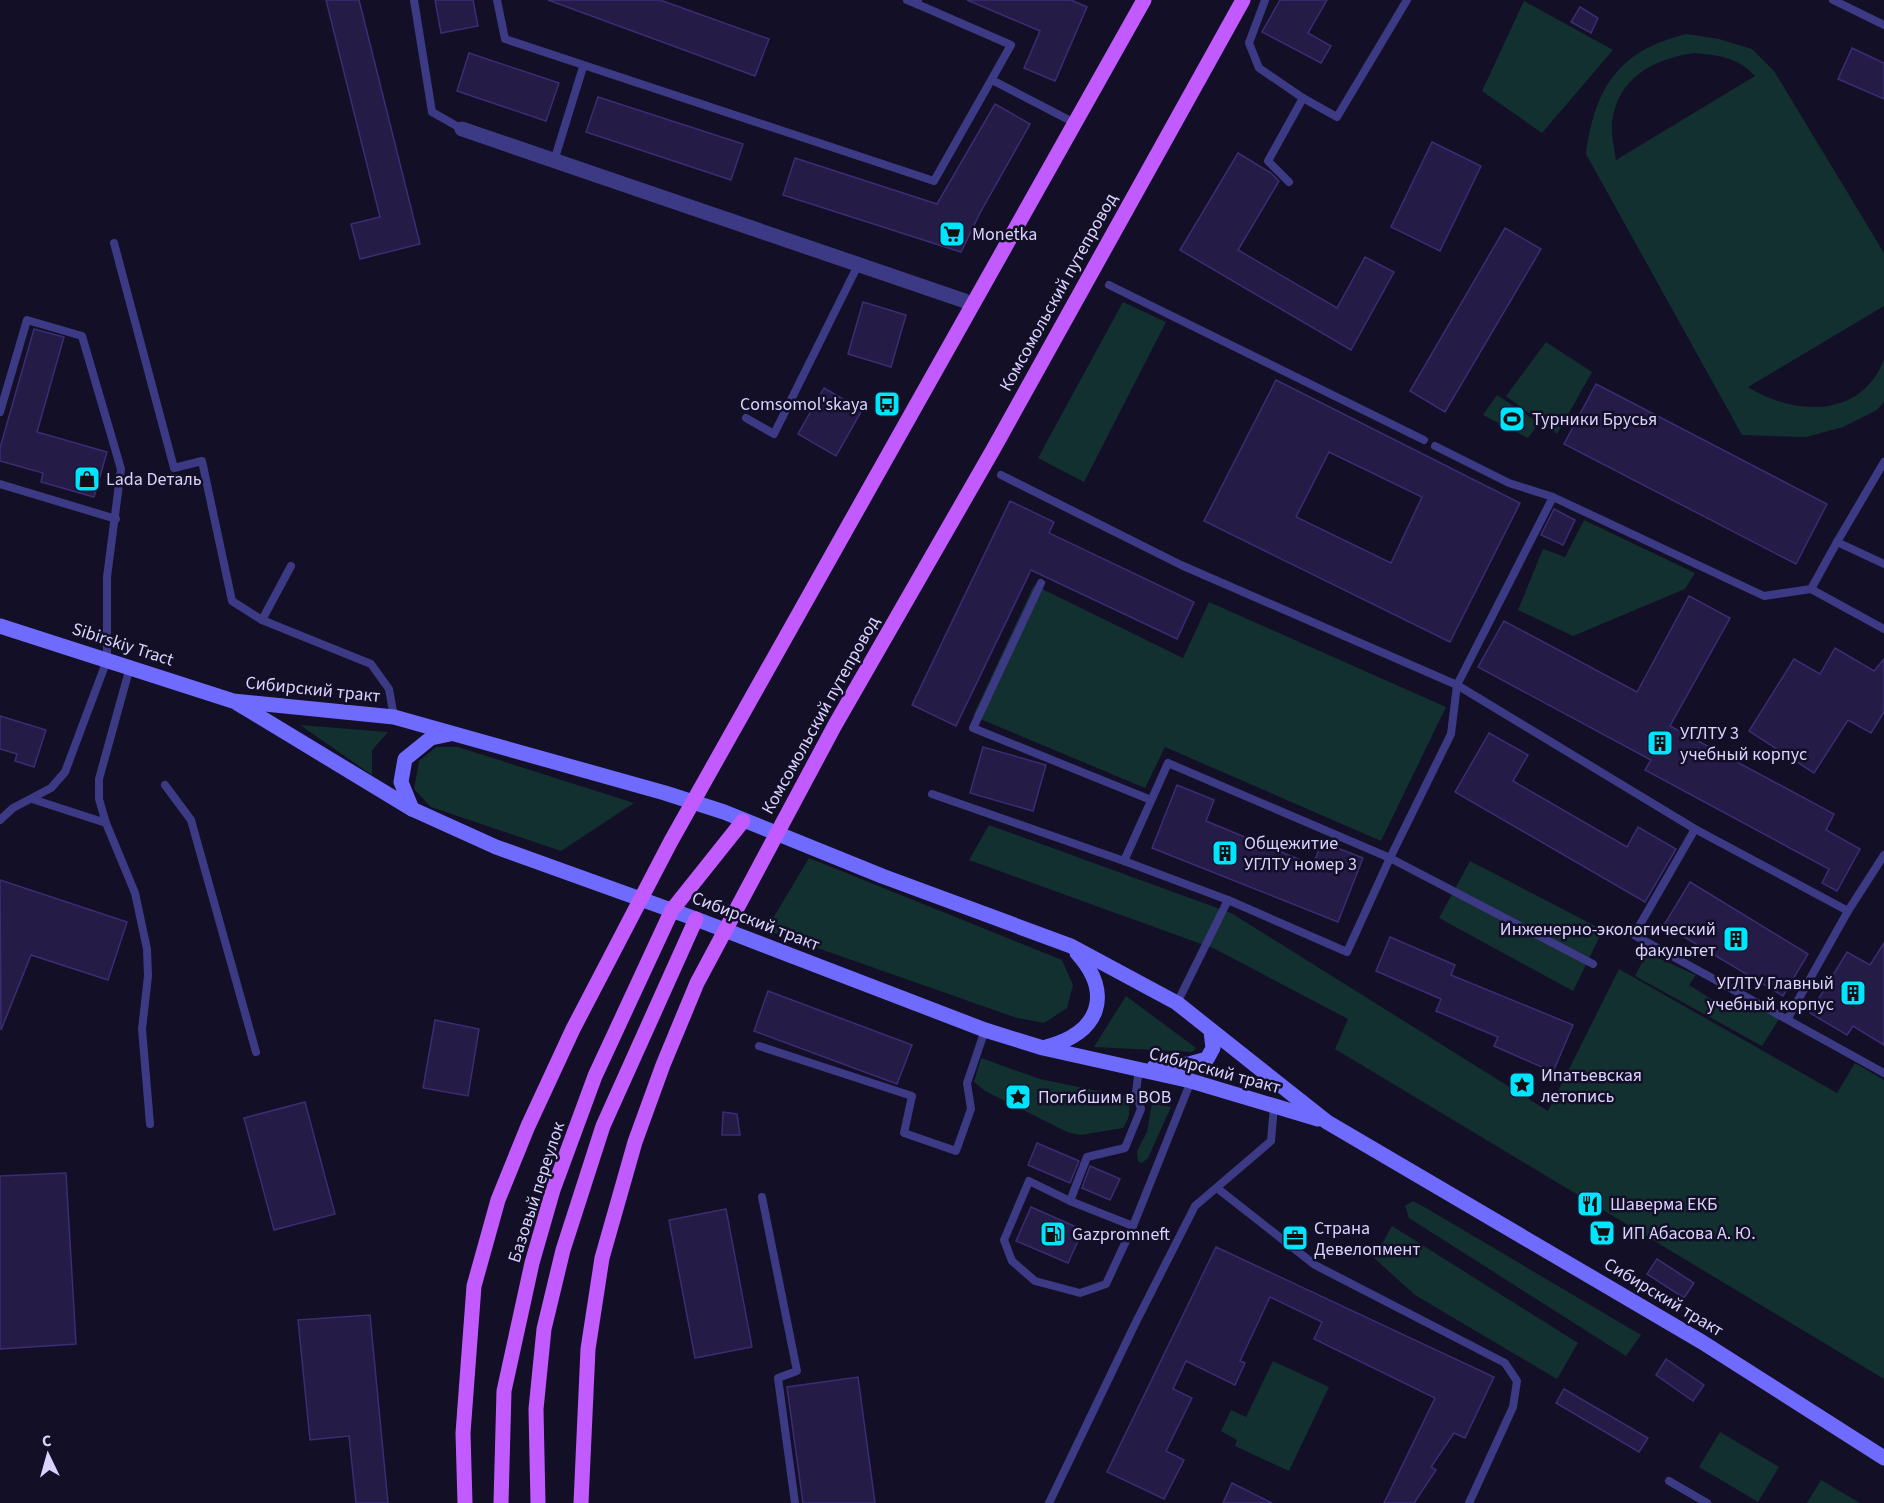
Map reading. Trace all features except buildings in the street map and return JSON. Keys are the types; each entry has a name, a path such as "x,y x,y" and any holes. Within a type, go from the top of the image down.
{"main road":[{"path":"465,1503 463,1433 474,1286 498,1200 528,1126 573,1029 666,851 1144,0"},
{"name":"Комсомольский путепровод","path":"581,1497 588,1350 602,1258 635,1142 663,1065 697,983 835,725 994,448 1244,0"},
{"name":"Sibirskiy Tract","path":"0,626 233,700"},
{"name":"Сибирский тракт","path":"233,700 394,717 665,793 743,820 882,876 1071,946 1177,1002 1327,1122 1702,1342 1884,1458"},
{"name":"Сибирский тракт","path":"233,700 412,809 482,842 672,910 985,1030 1043,1048 1191,1081 1327,1122"},
{"path":"412,809 401,782 405,759 431,738 457,734"},
{"name":"Комсомольский путепровод","path":"672,910 743,820"},
{"name":"Базовый переулок","path":"501,1503 504,1391 532,1263 553,1190 595,1076 672,910"},
{"path":"538,1503 536,1448 538,1386 544,1329 563,1250 603,1126 696,919"},
{"path":"1043,1048 1083,1031 1094,1017 1098,984 1090,967 1071,946"},
{"path":"1139,1069 1189,1065 1207,1059 1213,1048 1211,1031"}],"street":[{"path":"462,129 965,301"}],"lane":[{"path":"414,0 432,111 462,129"},
{"path":"497,0 505,39 583,67 934,182 1011,45 917,2 907,0"},
{"path":"1265,0 1249,43 1259,68 1303,98 1337,117 1407,0"},
{"path":"1833,0 1884,26"},
{"path":"554,161 583,67"},
{"path":"992,80 1069,120"},
{"path":"1289,182 1268,161 1303,98"},
{"path":"114,243 174,468 202,461 232,601 262,620 371,664 389,689 394,717"},
{"path":"746,418 774,434 858,265"},
{"path":"1109,285 1424,440"},
{"path":"0,412 27,320 82,336 121,469 107,577 107,660 65,772 51,788 13,808 0,820"},
{"path":"1435,446 1509,483 1553,497 1764,596 1810,589 1884,629"},
{"path":"1810,589 1884,462"},
{"path":"1001,475 1181,565 1457,685 1695,829 1848,911"},
{"path":"0,484 116,519"},
{"path":"932,794 1228,900 1347,952 1451,734 1457,685 1553,497"},
{"path":"1837,542 1884,564"},
{"path":"262,620 291,566"},
{"path":"1041,583 973,728 1151,800"},
{"path":"130,667 99,779 99,799 106,823 135,893 147,949 148,976 142,1029 150,1124"},
{"path":"1124,861 1168,764 1390,858 1593,964"},
{"path":"165,785 191,820 256,1052"},
{"path":"32,799 106,823"},
{"path":"1695,829 1634,935 1884,1073"},
{"path":"1788,1018 1848,911 1884,855"},
{"path":"1177,1002 1228,900"},
{"path":"759,1046 912,1096 904,1133 956,1151 971,1109 967,1083 985,1030"},
{"path":"1070,1201 1087,1157 1125,1148 1141,1108 1136,1092 1139,1069"},
{"path":"1133,1226 1070,1201 1029,1181 1004,1240 1012,1261 1035,1281 1080,1293 1106,1284 1133,1226 1191,1081"},
{"path":"1049,1503 1195,1206 1271,1141 1274,1106"},
{"path":"1217,1188 1316,1265 1504,1364 1517,1381 1513,1407 1468,1503"},
{"path":"762,1197 796,1371 778,1378 795,1503"},
{"path":"1669,1481 1707,1503"}],"green space":[{"path":"1524,1 1613,50 1542,133 1482,91"},
{"path":"1687,34 1719,39 1752,49 1774,71 1884,253 1884,306 1748,387 1766,397 1786,403 1805,407 1825,406 1843,402 1860,393 1874,379 1884,359 1884,402 1877,410 1843,427 1806,437 1742,435 1586,154 1596,109 1614,75 1644,50","holes":["1694,53 1719,56 1735,61 1755,76 1616,160 1612,122 1616,106 1630,82 1640,73 1665,60"]},
{"path":"1123,302 1166,322 1084,482 1038,458"},
{"path":"1546,342 1592,372 1557,434 1506,396"},
{"name":"Турники Брусья","path":"1497,395 1539,423 1528,438 1483,415"},
{"path":"1584,520 1695,573 1685,589 1573,636 1518,610 1543,549 1565,557"},
{"path":"1034,585 1183,658 1209,602 1446,707 1381,841 1165,747 1145,788 973,716"},
{"path":"300,725 388,732 372,750 372,775"},
{"path":"436,747 458,747 634,803 561,851 431,807 414,789 419,761"},
{"path":"989,825 1231,913 1548,1111 1619,969 1837,1093 1855,1063 1884,1080 1884,1379 1335,1049 1348,1019 1215,949 969,860"},
{"path":"809,858 1062,960 1073,985 1067,1008 1044,1023 1014,1017 766,930"},
{"path":"1470,861 1603,930 1573,991 1439,918"},
{"path":"1647,953 1696,975 1689,985 1726,1008 1736,996 1779,1019 1762,1046 1635,976"},
{"path":"1126,996 1196,1048 1192,1052 1094,1047"},
{"path":"981,1058 1040,1079 1127,1097 1129,1109 1127,1121 1123,1128 1080,1135 1067,1132 985,1091 974,1082"},
{"path":"1152,1103 1171,1107 1148,1158 1142,1163 1138,1161 1137,1151 1147,1132"},
{"path":"1413,1201 1641,1335 1626,1356 1409,1218 1405,1206"},
{"path":"1392,1226 1578,1343 1557,1379 1415,1295 1374,1258"},
{"path":"1273,1361 1329,1387 1289,1471 1235,1446 1237,1440 1221,1431 1231,1410 1246,1417"},
{"path":"1720,1432 1779,1467 1758,1502 1699,1467"},
{"path":"1821,1480 1860,1503 1807,1503"}],"place":[{"name":"Monetka","path":"952,234"},
{"name":"Comsomol'skaya","path":"887,404"},
{"name":"Турники Брусья","path":"1512,419"},
{"name":"Lada Dеталь","path":"87,479"},
{"name":"УГЛТУ 3 учебный корпус","path":"1660,743"},
{"name":"Общежитие УГЛТУ номер 3","path":"1225,853"},
{"name":"Инженерно-экологический факультет","path":"1736,939"},
{"name":"УГЛТУ Главный учебный корпус","path":"1853,993"},
{"name":"Ипатьевская летопись","path":"1522,1085"},
{"name":"Погибшим в ВОВ","path":"1018,1097"},
{"name":"Шаверма ЕКБ","path":"1590,1204"},
{"name":"ИП Абасова А. Ю.","path":"1602,1233"},
{"name":"Gazpromneft","path":"1053,1234"},
{"name":"Страна Девелопмент","path":"1295,1238"}]}
